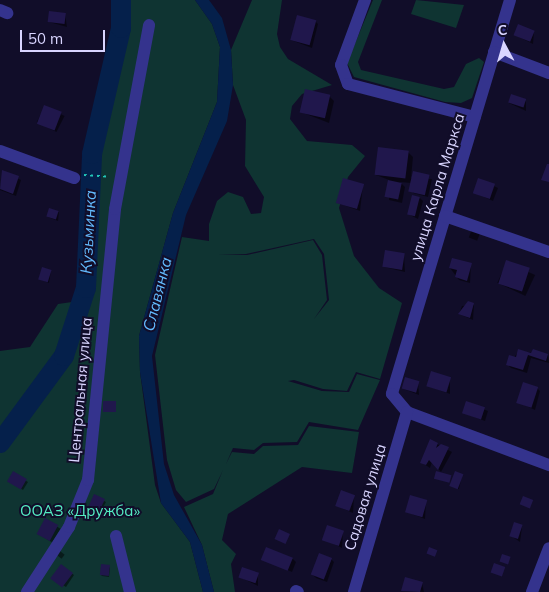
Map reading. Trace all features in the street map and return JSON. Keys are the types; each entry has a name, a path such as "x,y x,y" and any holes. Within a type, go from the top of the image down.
{"street":[{"path":"365,0 341,65 348,84 474,117"},
{"name":"улица Карла Маркса","path":"407,412 396,404 394,383 510,0"},
{"name":"Центральная улица","path":"26,592 68,527 88,480 94,389 116,176 149,25"},
{"path":"494,52 549,73"},
{"path":"0,151 78,177"},
{"path":"445,216 549,252"},
{"path":"407,412 549,464"},
{"name":"Садовая улица","path":"354,592 407,412"},
{"path":"116,536 130,592"},
{"path":"532,592 549,548"}],"path":[{"path":"78,177 116,176"}],"green space":[{"name":"ООАЗ «Дружба»","path":"121,0 195,0 212,24 220,47 217,102 173,213 139,336 140,372 155,485 161,503 190,542 203,592 0,592 0,351 30,347 58,304 72,302 79,310 86,288 92,154 121,28"},
{"path":"252,0 282,0 277,34 280,47 288,59 332,85 302,94 292,106 290,119 307,141 352,145 365,156 348,177 339,208 354,256 379,288 402,303 380,379 356,372 347,391 323,389 294,380 288,381 322,391 349,392 357,374 380,380 358,430 309,422 297,442 263,443 254,450 233,448 226,464 232,452 254,454 263,446 298,445 309,426 359,432 352,473 302,467 228,514 222,540 236,554 231,564 235,592 214,592 202,545 184,507 213,494 223,470 214,489 186,502 176,490 167,460 155,355 182,237 209,241 209,224 217,201 228,192 243,197 251,214 261,213 264,197 245,166 246,120 233,85 231,50","holes":["314,239 324,254 329,300 314,319 327,300 322,255 313,240 247,255 218,254 246,254"]},
{"path":"373,0 382,0 358,62 361,70 444,89 454,87 466,64 479,58 484,62 472,98 461,103 445,102 354,77 347,63"},
{"path":"416,0 464,5 456,28 411,14"}],"water":[{"name":"Славянка","path":"195,0 209,0 222,18 231,50 233,85 227,121 186,215 152,356 164,464 174,495 202,545 214,592 203,592 190,542 161,503 140,372 139,336 173,213 217,102 220,47 212,24"}],"building":[{"path":"49,11 66,13 65,24 48,22"},
{"path":"297,15 316,20 310,45 290,40"},
{"path":"518,24 535,31 530,42 514,35"},
{"path":"305,89 330,95 325,118 300,112"},
{"path":"511,94 526,99 523,108 508,103"},
{"path":"44,105 62,112 55,130 37,124"},
{"path":"378,147 409,151 405,179 375,175"},
{"path":"547,164 549,164 549,182 541,180"},
{"path":"2,170 19,176 13,194 0,189"},
{"path":"413,171 430,175 425,195 408,191"},
{"path":"343,178 364,184 357,209 336,203"},
{"path":"478,178 495,184 490,199 473,193"},
{"path":"388,180 402,183 398,200 384,197"},
{"path":"412,195 420,197 415,216 407,214"},
{"path":"49,208 59,211 56,220 46,217"},
{"path":"385,250 405,253 402,270 382,267"},
{"path":"452,258 472,263 467,281 455,277 457,270 449,268"},
{"path":"506,260 530,268 522,292 498,284"},
{"path":"42,267 52,270 48,282 38,279"},
{"path":"468,301 474,303 470,318 458,314"},
{"path":"518,349 531,353 533,349 548,354 546,361 528,355 523,370 506,365 509,355 516,357"},
{"path":"431,371 451,377 446,392 426,386"},
{"path":"405,377 419,381 416,393 402,389"},
{"path":"523,382 538,387 531,408 516,403"},
{"path":"103,401 116,401 116,412 103,412"},
{"path":"466,401 485,407 481,420 462,413"},
{"path":"430,439 438,443 436,448 441,444 449,447 438,470 429,460 426,465 420,463"},
{"path":"13,471 27,479 21,489 7,481"},
{"path":"436,471 451,475 449,483 434,479"},
{"path":"455,471 463,474 458,489 449,486"},
{"path":"341,490 355,495 349,511 335,506"},
{"path":"94,494 105,499 97,517 86,512"},
{"path":"410,495 427,500 422,517 405,512"},
{"path":"523,496 533,500 530,508 520,504"},
{"path":"45,518 58,525 50,541 37,534"},
{"path":"514,522 523,525 518,539 509,536"},
{"path":"327,525 344,531 339,546 322,540"},
{"path":"279,529 290,534 285,544 275,539"},
{"path":"266,547 293,558 288,571 261,560"},
{"path":"429,547 437,550 435,557 426,554"},
{"path":"319,553 332,558 324,579 311,574"},
{"path":"502,554 511,557 508,564 500,562"},
{"path":"494,563 505,567 502,577 491,572"},
{"path":"61,564 73,573 62,587 50,578"},
{"path":"101,564 110,565 109,576 100,575"},
{"path":"242,567 259,573 255,583 238,577"},
{"path":"405,577 423,582 420,592 401,591"}],"waterway":[{"name":"Кузьминка","path":"0,443 64,356 86,288 92,154 121,28 121,0"}]}
